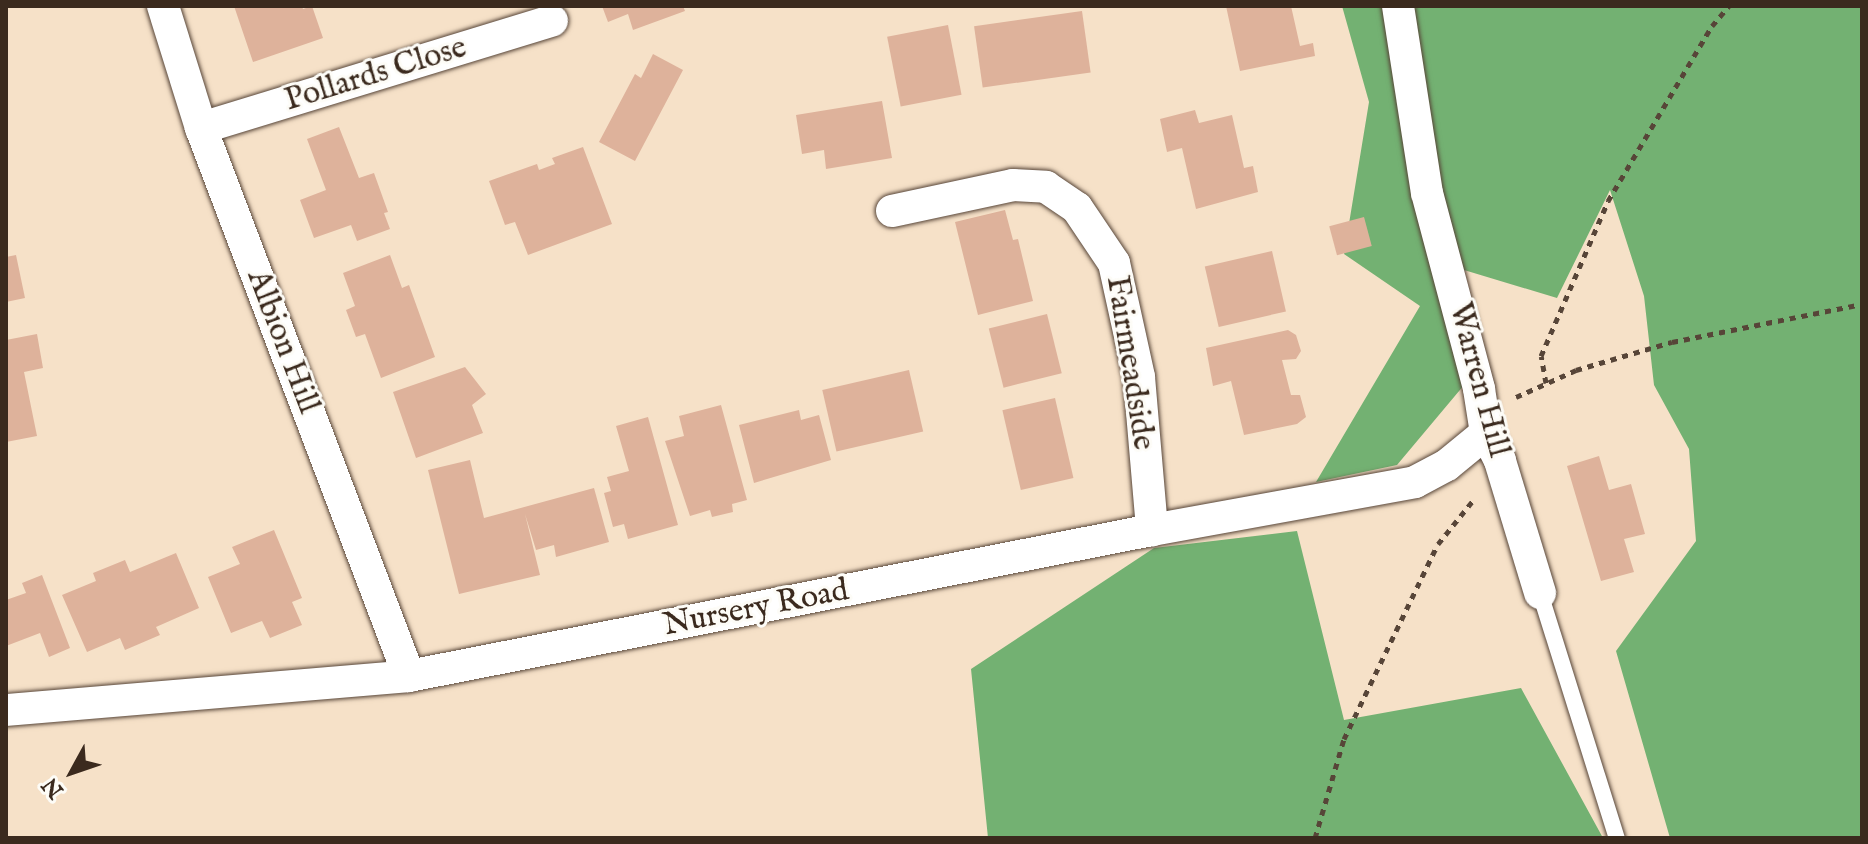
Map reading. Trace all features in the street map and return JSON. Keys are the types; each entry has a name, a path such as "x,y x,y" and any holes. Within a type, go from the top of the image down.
{"street":[{"name":"Albion Hill","path":"163,6 201,128 409,676"},
{"name":"Warren Hill","path":"1398,6 1427,193 1490,435 1540,593"},
{"name":"Pollards Close","path":"201,128 552,21"},
{"name":"Fairmeadside","path":"892,211 1013,185 1046,187 1077,208 1114,263 1139,377 1152,530"},
{"name":"Nursery Road","path":"6,710 409,676 1152,530 1415,482 1447,465 1490,435"}],"lane":[{"name":"Warren Hill","path":"1540,593 1617,838"}],"path":[{"path":"1546,383 1541,356 1608,201 1712,26 1729,6"},
{"path":"1315,838 1344,739 1490,435 1546,383 1576,370 1672,342 1862,304"}],"green space":[{"path":"1342,6 1862,6 1862,838 1670,838 1616,651 1696,541 1689,449 1654,385 1644,296 1610,190 1557,298 1464,270 1475,372 1397,465 1316,482 1420,306 1344,254 1369,102"},
{"path":"1297,531 1344,720 1521,688 1603,838 988,838 971,669 1154,548"}],"building":[{"path":"234,6 302,6 303,9 312,6 323,38 253,62"},
{"path":"602,6 683,6 685,11 633,30 628,14 608,22"},
{"path":"1226,6 1291,6 1300,46 1313,43 1315,56 1240,71"},
{"path":"1082,11 1091,72 983,88 974,26"},
{"path":"948,25 962,95 901,107 887,37"},
{"path":"653,54 683,70 635,161 599,142 635,74 641,78"},
{"path":"882,101 892,158 826,169 824,150 802,154 796,115"},
{"path":"1195,110 1199,123 1232,115 1244,168 1253,166 1258,192 1196,209 1182,148 1167,152 1160,119"},
{"path":"339,127 359,178 374,173 388,212 384,213 390,229 357,241 351,225 314,238 300,200 326,190 307,139"},
{"path":"583,147 612,224 528,255 515,222 505,225 489,181 537,164 539,170 555,164 552,158"},
{"path":"1005,210 1013,240 1018,239 1033,301 978,315 955,222"},
{"path":"1364,217 1372,246 1337,255 1329,226"},
{"path":"1272,251 1286,311 1219,327 1205,267"},
{"path":"16,255 25,298 6,302 6,257"},
{"path":"390,255 402,288 409,285 435,357 381,378 365,334 356,337 346,310 355,306 343,273"},
{"path":"1047,314 1062,373 1004,388 989,329"},
{"path":"1288,330 1296,335 1301,351 1296,359 1282,360 1291,395 1300,395 1306,417 1297,424 1244,435 1231,381 1213,386 1206,348"},
{"path":"37,334 43,368 24,372 37,436 6,442 6,340"},
{"path":"465,367 486,394 472,405 483,433 416,458 393,392"},
{"path":"909,370 923,431 836,451 822,390"},
{"path":"1055,398 1073,478 1021,490 1002,410"},
{"path":"721,405 747,500 732,504 733,512 712,517 710,510 690,516 665,441 684,436 679,416"},
{"path":"799,410 801,420 819,415 831,460 754,483 739,425"},
{"path":"648,417 678,525 628,539 624,524 613,527 604,493 611,491 607,477 629,471 616,426"},
{"path":"1599,456 1609,490 1631,484 1645,534 1624,539 1634,572 1601,581 1567,466"},
{"path":"470,460 484,518 594,488 609,542 556,557 554,545 536,550 525,514 540,575 459,594 428,470"},
{"path":"274,530 302,598 292,602 302,625 270,638 262,621 231,633 208,577 240,564 232,547"},
{"path":"176,553 199,608 156,627 160,635 125,650 120,638 87,652 62,595 96,581 93,573 125,560 130,572"},
{"path":"42,575 70,648 49,657 40,633 6,646 6,600 26,593 22,583"}]}
